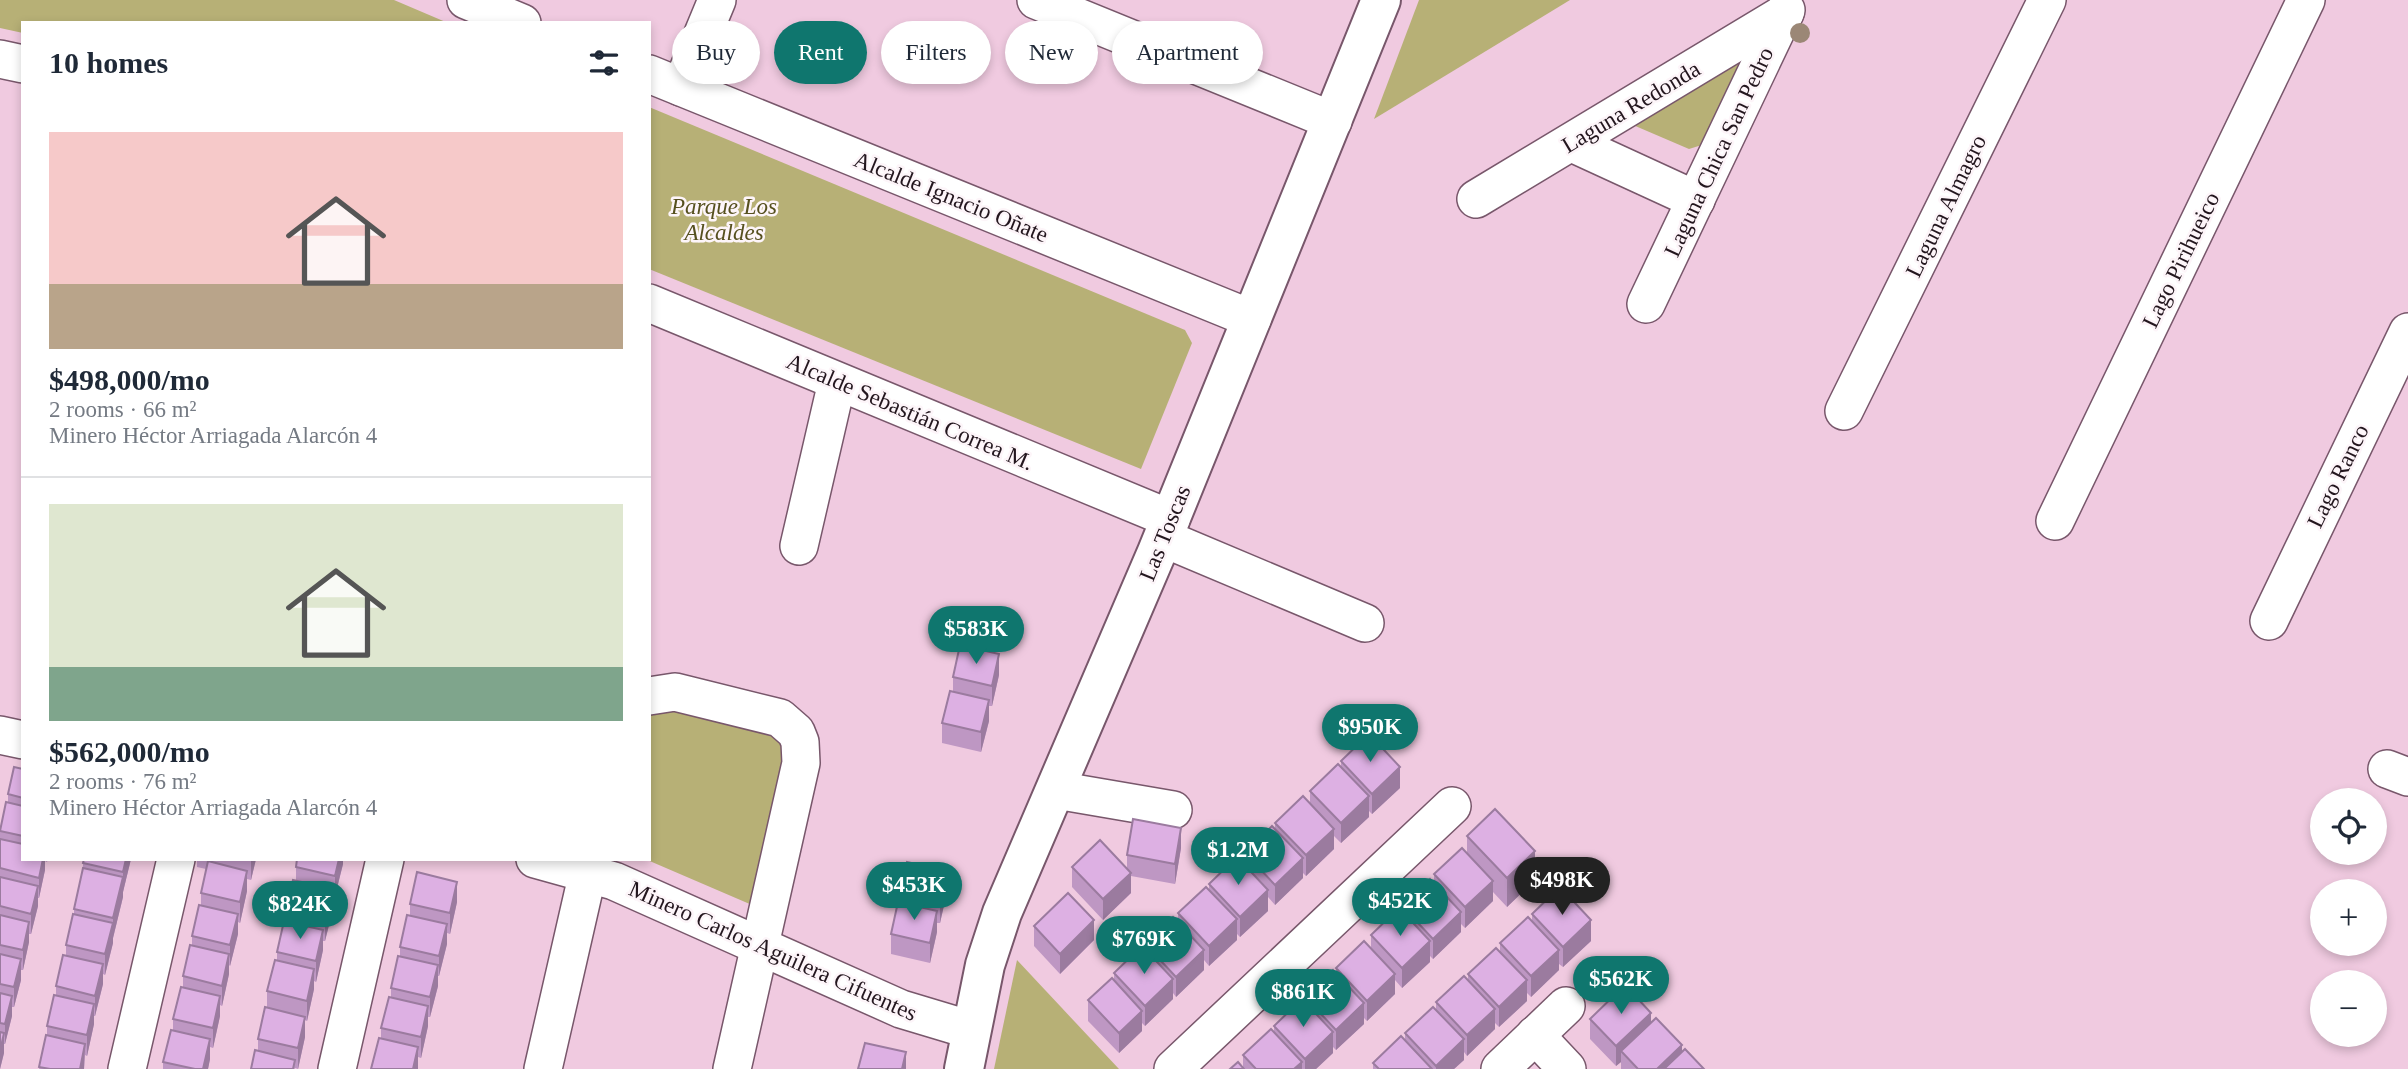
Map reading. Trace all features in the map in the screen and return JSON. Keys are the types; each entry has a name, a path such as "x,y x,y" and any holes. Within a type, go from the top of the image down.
{"street":[{"path":"665,81 717,0"},
{"path":"1035,0 1333,121"},
{"name":"Las Toscas","path":"964,1069 992,939 1167,529 1381,0"},
{"name":"Laguna Almagro","path":"1844,411 2047,0"},
{"name":"Lago Pirihueico","path":"2055,521 2306,0"},
{"name":"Laguna Redonda","path":"1476,199 1572,143 1788,6"},
{"name":"Laguna Chica San Pedro","path":"1646,304 1788,6"},
{"path":"0,59 21,64"},
{"name":"Alcalde Ignacio Oñate","path":"665,81 1252,319"},
{"path":"1572,143 1696,200"},
{"name":"Alcalde Sebastián Correa M.","path":"651,308 837,382 1167,529 1365,623"},
{"name":"Lago Ranco","path":"2269,621 2408,332"},
{"path":"799,546 837,382"},
{"path":"651,696 675,692 780,718 796,732 800,742 801,763 732,1069"},
{"path":"0,735 21,740"},
{"path":"1056,790 1173,810"},
{"path":"1173,1069 1452,806"},
{"path":"127,1069 176,861"},
{"path":"337,1069 385,861"},
{"name":"Minero Carlos Aguilera Cifuentes","path":"550,861 589,866 901,1009 971,1030"},
{"path":"543,1069 589,866"},
{"path":"1500,1069 1566,1006"},
{"path":"1535,1035 1567,1069"}],"green space":[{"path":"0,0 394,0 443,21 21,21 21,33 0,28"},
{"path":"1419,0 1570,0 1374,119"},
{"path":"1748,51 1705,144 1689,149 1633,125"},
{"name":"Parque Los Alcaldes","path":"651,108 1185,330 1192,343 1141,469 651,270"},
{"path":"651,706 765,724 787,741 752,905 650,861"},
{"path":"1017,960 1119,1069 994,1069"}],"building":[{"path":"960,645 999,654 992,686 953,677"},
{"path":"950,691 989,700 981,732 942,723"},
{"path":"1369,734 1400,767 1372,794 1341,761"},
{"path":"1338,764 1369,796 1341,823 1310,791"},
{"path":"14,767 21,769 21,797 8,794"},
{"path":"1303,796 1334,829 1306,855 1275,823"},
{"path":"6,802 21,806 21,836 0,831"},
{"path":"1495,809 1535,851 1507,878 1467,836"},
{"path":"1133,819 1181,828 1175,864 1127,855"},
{"path":"1272,826 1303,858 1275,885 1244,852"},
{"path":"0,839 21,844 21,861 43,861 39,878 0,868"},
{"path":"1100,840 1131,873 1103,899 1072,867"},
{"path":"1462,848 1493,881 1465,907 1434,874"},
{"path":"1237,857 1268,890 1240,917 1209,884"},
{"path":"84,861 126,861 123,872"},
{"path":"208,861 247,871 240,902 201,893"},
{"path":"297,861 339,861 335,876 296,867"},
{"path":"907,862 947,871 940,903 900,893"},
{"path":"83,868 123,877 113,918 74,909"},
{"path":"417,872 457,882 450,913 410,904"},
{"path":"0,877 38,886 31,914 0,906"},
{"path":"1430,879 1461,912 1433,939 1402,906"},
{"path":"293,880 333,889 325,921 285,912"},
{"path":"1206,887 1237,919 1209,946 1178,913"},
{"path":"1560,887 1591,920 1563,947 1532,914"},
{"path":"1068,893 1094,920 1060,954 1034,926"},
{"path":"898,902 937,911 930,943 891,934"},
{"path":"199,905 238,914 230,945 192,936"},
{"path":"1399,908 1430,941 1402,968 1371,935"},
{"path":"73,914 113,923 105,954 66,945"},
{"path":"0,915 29,922 23,950 0,945"},
{"path":"407,915 447,924 439,956 400,947"},
{"path":"1173,917 1204,950 1176,977 1145,944"},
{"path":"1528,917 1559,950 1531,976 1500,943"},
{"path":"284,921 323,930 316,961 277,952"},
{"path":"1364,941 1395,974 1367,1001 1336,968"},
{"path":"190,945 229,954 222,986 183,976"},
{"path":"1142,946 1173,979 1145,1006 1114,973"},
{"path":"1496,948 1527,980 1499,1007 1468,974"},
{"path":"0,954 21,959 14,987 0,984"},
{"path":"63,955 103,964 95,996 56,986"},
{"path":"398,956 438,965 430,997 391,988"},
{"path":"275,960 314,969 307,1001 267,991"},
{"path":"1333,970 1364,1003 1336,1030 1305,997"},
{"path":"1464,976 1495,1009 1467,1035 1436,1002"},
{"path":"1112,978 1142,1011 1119,1033 1088,1000"},
{"path":"1625,985 1651,1013 1616,1046 1590,1019"},
{"path":"181,987 220,996 213,1028 173,1019"},
{"path":"0,993 12,996 5,1024 0,1023"},
{"path":"54,995 94,1004 87,1035 47,1026"},
{"path":"389,997 428,1006 421,1037 381,1028"},
{"path":"1302,999 1333,1032 1305,1059 1274,1026"},
{"path":"265,1007 305,1017 298,1048 258,1039"},
{"path":"1433,1007 1464,1039 1436,1066 1405,1033"},
{"path":"1656,1018 1682,1045 1657,1069 1638,1069 1621,1051"},
{"path":"1271,1029 1302,1062 1294,1069 1256,1069 1243,1055"},
{"path":"171,1030 210,1039 203,1069 163,1062"},
{"path":"0,1032 4,1033 0,1051"},
{"path":"46,1035 85,1044 80,1069 39,1067"},
{"path":"1401,1036 1432,1069 1379,1069 1373,1063"},
{"path":"379,1038 418,1047 413,1069 371,1069"},
{"path":"865,1043 906,1052 902,1069 858,1069"},
{"path":"1685,1049 1704,1069 1664,1069"},
{"path":"255,1050 295,1060 293,1069 251,1069"},
{"path":"1238,1062 1244,1069 1230,1069"}]}
